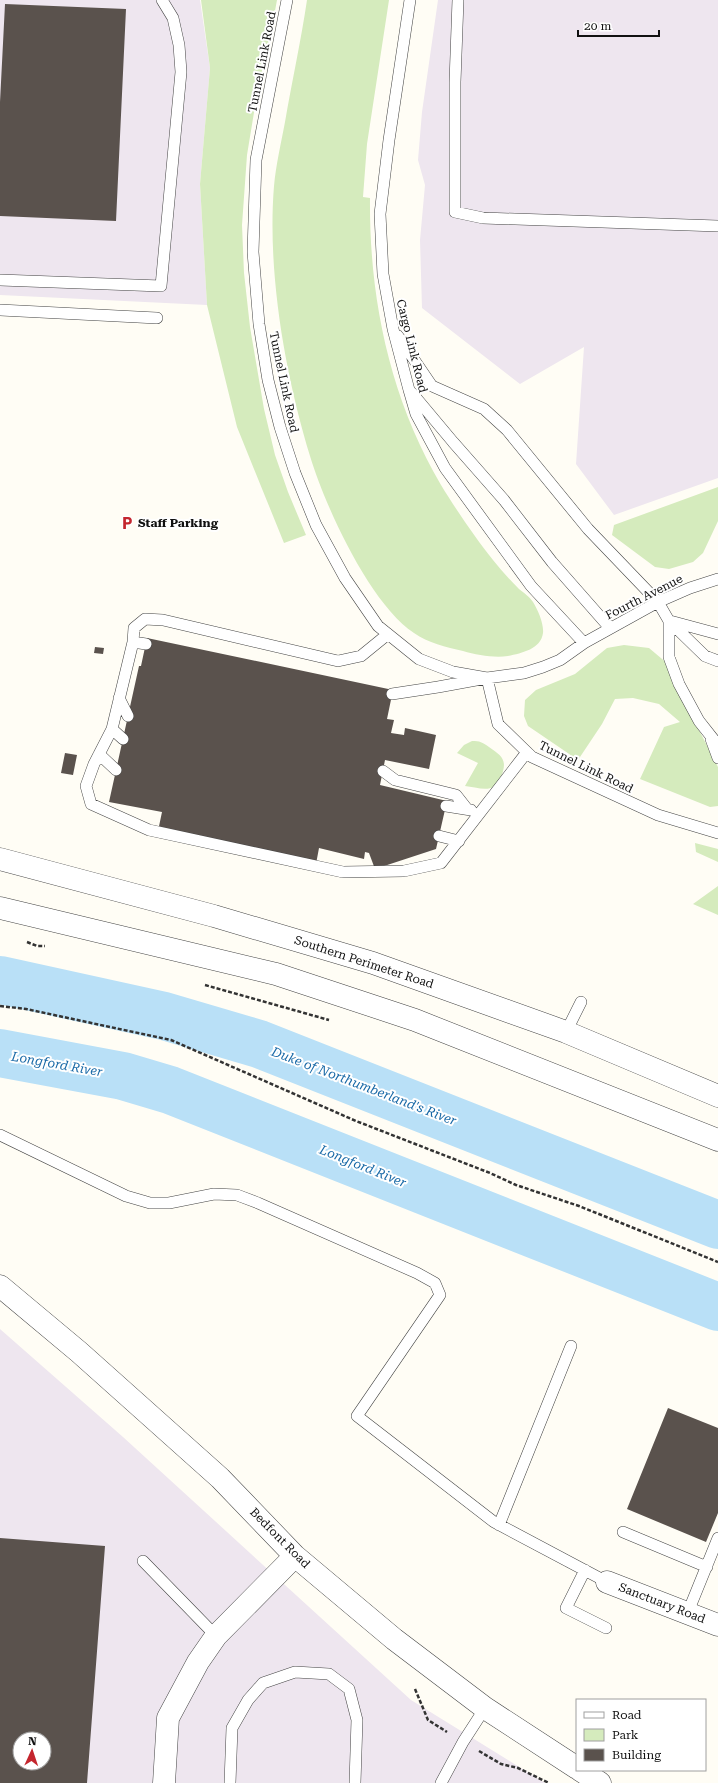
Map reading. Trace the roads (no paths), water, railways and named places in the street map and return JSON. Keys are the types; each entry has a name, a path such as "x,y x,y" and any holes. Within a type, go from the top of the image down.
{"street":[{"name":"Southern Perimeter Road","path":"0,859 207,914 373,963 566,1032 718,1096"},
{"path":"0,908 276,974 415,1020 718,1140"},
{"name":"Bedfont Road","path":"0,1286 79,1352 220,1478 295,1556 394,1639 485,1708 576,1767"},
{"path":"164,1783 168,1718 198,1662 216,1636 295,1556"},
{"name":"Sanctuary Road","path":"607,1582 688,1612 718,1625"},
{"path":"582,1771 600,1783"}],"lane":[{"path":"0,280 161,286 181,72 179,45 173,18 162,0"},
{"name":"Tunnel Link Road","path":"288,0 256,160 252,252 258,324 268,380 294,473 316,525 345,578 378,626 419,659 453,672 487,678 524,673 543,667 560,660 584,643"},
{"name":"Cargo Link Road","path":"410,0 389,140 380,214 383,274 393,329 409,390 416,414 444,468 531,586 584,643"},
{"path":"458,0 455,82 455,212 483,218 718,226"},
{"path":"0,310 157,318"},
{"path":"393,329 432,386 484,409 507,430 588,529 658,602 669,621 718,668"},
{"path":"409,390 504,500 552,562 610,628"},
{"name":"Fourth Avenue","path":"584,643 658,602 690,588 718,579"},
{"path":"388,634 361,656 338,661 163,620 145,619 134,628 133,642 112,729 99,754 86,786 91,804 149,830 343,872 404,871 441,863 483,811 527,752"},
{"path":"669,621 718,634"},
{"path":"669,621 669,657 679,684 699,720 718,745"},
{"path":"133,642 146,644"},
{"path":"704,656 718,661"},
{"path":"392,694 438,688 487,678"},
{"name":"Tunnel Link Road","path":"487,678 498,724 527,752 539,760 658,815 718,833"},
{"path":"119,698 128,716"},
{"path":"112,729 123,739"},
{"path":"709,733 718,758"},
{"path":"99,754 116,770"},
{"path":"383,771 395,780 456,795 467,809"},
{"path":"446,806 483,811"},
{"path":"439,836 459,840"},
{"path":"566,1032 581,1002"},
{"path":"0,1135 126,1196 150,1203 169,1203 214,1194 237,1195 417,1272 435,1283 440,1295 357,1416 499,1525 607,1582"},
{"path":"499,1525 571,1346"},
{"path":"623,1532 707,1567"},
{"path":"688,1612 718,1538"},
{"path":"143,1561 216,1636"},
{"path":"585,1570 566,1608 606,1628"},
{"path":"230,1783 232,1728 248,1700 263,1683 295,1672 329,1674 349,1689 357,1720 355,1783"},
{"path":"441,1783 463,1742 485,1708"}],"waterway":[{"name":"Duke of Northumberland's River","path":"0,980 164,1016 259,1044 718,1225"},
{"name":"Longford River","path":"0,1053 123,1076 170,1090 718,1307"}],"place":[{"name":"Staff Parking","path":"127,523"}]}
